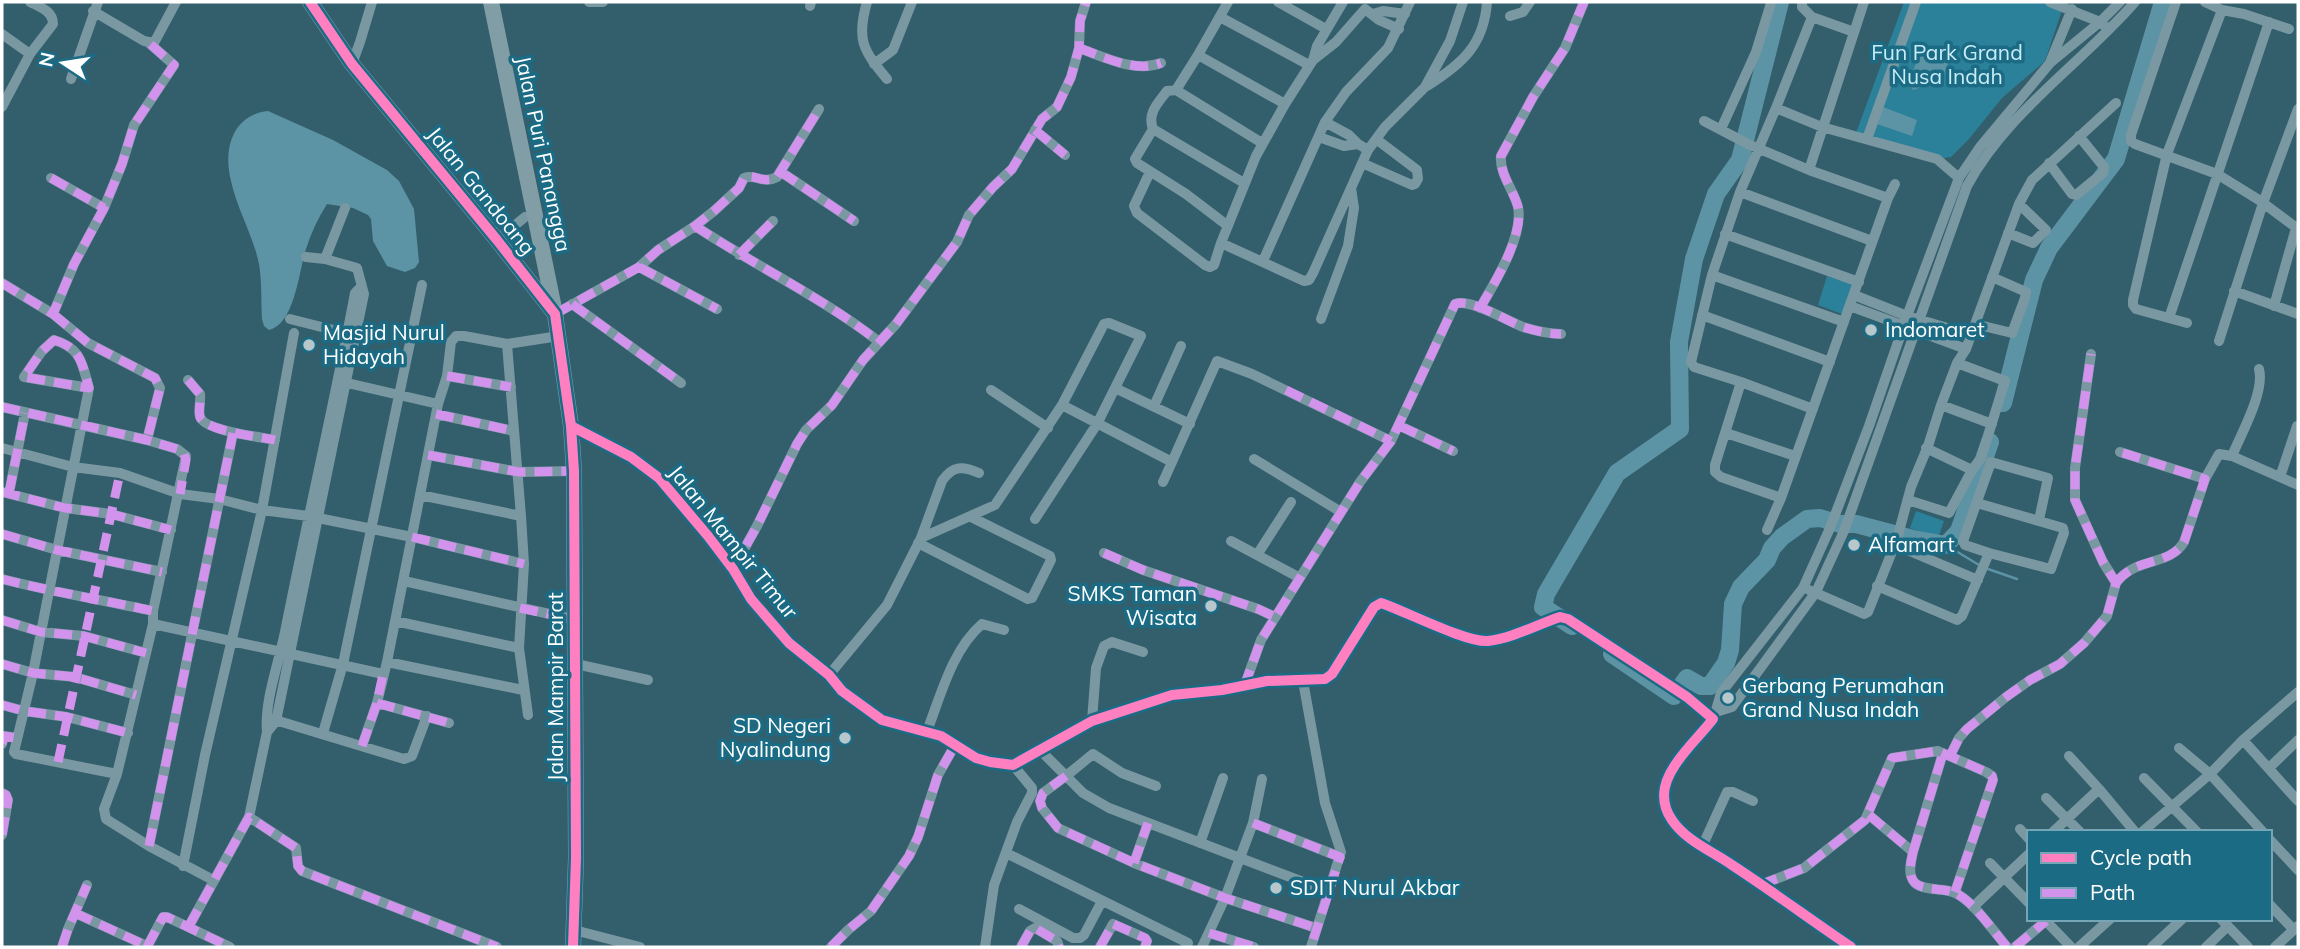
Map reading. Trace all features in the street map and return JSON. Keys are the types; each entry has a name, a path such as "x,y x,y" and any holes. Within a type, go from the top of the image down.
{"street":[{"path":"2,107 7,88 53,24 48,12 30,2"},
{"path":"149,43 154,43 157,39 174,2"},
{"name":"Jalan Gandoang","path":"310,2 352,64 498,240 555,314 571,426"},
{"path":"352,64 372,2"},
{"name":"Jalan Puri Panangga","path":"491,2 555,314"},
{"path":"589,2 603,2"},
{"path":"867,2 861,34 863,47 887,79"},
{"path":"874,64 893,50 912,2"},
{"path":"733,569 806,430 832,405 878,341 896,324 957,242 974,209 1012,169 1042,119 1057,107 1067,89 1079,48 1080,21 1086,2"},
{"path":"1176,90 1228,2"},
{"path":"1278,2 1326,29"},
{"path":"1150,172 1134,205 1137,213 1210,267 1214,265 1244,183 1262,143 1311,63 1317,46 1343,2"},
{"path":"1263,261 1325,122 1346,92 1388,48 1410,2"},
{"path":"1425,87 1450,41 1463,2"},
{"path":"1221,243 1304,281 1309,280 1368,150 1385,127 1425,87 1447,73 1474,48 1481,33 1487,2"},
{"path":"1510,16 1523,12 1530,2"},
{"path":"1480,308 1504,265 1520,219 1501,156 1533,97 1565,48 1584,2"},
{"path":"1802,2 1801,7 1812,17 1854,32"},
{"path":"1809,170 1864,2"},
{"path":"1867,139 1916,2"},
{"path":"2050,2 2100,22 2109,32"},
{"path":"1851,947 1732,864 1702,847 1672,820 1665,806 1666,780 1673,767 1715,716 1732,707 1816,592 1845,526 1959,178 1980,147 2050,63 2120,2"},
{"path":"1911,322 1967,186 1978,166 2016,118 2109,32 2136,2"},
{"path":"2176,2 2131,141 2135,145 2217,174 2263,203 2297,229 2274,306"},
{"path":"2205,2 2222,10 2244,14 2289,29"},
{"path":"2244,14 2248,2"},
{"path":"1721,129 1756,52 1771,3"},
{"path":"53,314 74,264 104,208 134,125 174,64 149,43 95,6 71,79"},
{"path":"1311,63 1336,42 1368,8"},
{"path":"1368,8 1405,14"},
{"path":"1368,8 1379,20 1399,29"},
{"path":"2050,63 2072,9"},
{"path":"2187,323 2136,309 2133,300 2167,155 2222,10"},
{"path":"1220,17 1311,63"},
{"path":"1812,17 1776,108 1749,144 1740,192 1712,275 1691,365 1813,409"},
{"path":"2169,318 2269,22"},
{"path":"2,34 30,54"},
{"path":"1079,48 1119,62 1149,68 1161,63"},
{"path":"1198,55 1285,104"},
{"path":"1244,183 1153,129 1152,112 1167,91 1176,90 1262,143"},
{"path":"1803,588 1866,614 1895,542 1941,405 1966,349 2019,204 2032,180 2116,103"},
{"path":"1776,108 1822,127 1937,159 1959,178"},
{"path":"555,314 639,267 734,193 744,178 748,176 763,181 770,180 781,172 819,109"},
{"path":"2219,341 2263,203 2298,110"},
{"path":"1704,121 1809,170 1888,198"},
{"path":"1325,122 1349,135 1368,150"},
{"path":"1153,129 1135,159 1139,166 1195,199 1228,226"},
{"path":"1035,130 1065,155"},
{"path":"2049,163 2072,194 2076,195 2103,173 2104,167 2079,136"},
{"path":"1319,137 1344,146 1358,144"},
{"path":"1362,163 1412,185 1418,179 1417,170 1376,139"},
{"path":"781,172 854,221"},
{"path":"51,178 104,208"},
{"path":"1767,530 1782,498 1872,241 1895,184"},
{"path":"1321,319 1348,246 1354,208 1351,188"},
{"path":"1740,192 1872,241"},
{"path":"2008,233 2033,243 2046,230 2019,204"},
{"path":"325,259 345,208"},
{"path":"498,240 525,217"},
{"path":"739,255 772,221"},
{"path":"695,226 739,255 820,300 878,341"},
{"path":"1725,234 1859,282"},
{"path":"189,926 249,817 342,382 351,335 355,293 361,287 357,268 306,257"},
{"path":"639,267 717,309"},
{"path":"1712,275 1844,322"},
{"path":"1911,322 2010,333 2025,292 1992,277"},
{"path":"2,283 53,314 88,342 160,383 147,440"},
{"path":"323,733 343,664 422,285"},
{"path":"2234,291 2298,314"},
{"path":"1852,300 1911,322 1966,349"},
{"path":"1244,687 1261,640 1360,482 1400,426 1455,304 1461,302 1480,308 1547,334 1562,334"},
{"path":"572,304 681,383"},
{"path":"1702,315 1830,362"},
{"path":"290,319 351,335"},
{"path":"920,540 995,505 1048,428 1106,322 1141,336 1097,424 1035,519"},
{"path":"183,866 205,755 262,510 294,333"},
{"path":"362,746 377,703 387,662 437,409 447,376 451,342 456,336 464,335 507,344 559,336"},
{"path":"89,388 24,377 42,351 54,340 66,344 78,354 89,388 33,673 14,750 16,754 117,774"},
{"path":"507,344 519,472 524,564 519,648 528,715"},
{"path":"1154,406 1181,346"},
{"path":"2091,354 2076,468 2075,500 2103,562 2116,583"},
{"path":"1163,482 1217,362 1252,374 1391,441"},
{"path":"1908,499 1949,513 1981,458 2005,383 2004,379 1958,363"},
{"path":"2232,456 2260,384 2259,369"},
{"path":"447,376 511,387"},
{"path":"188,380 200,394 201,419 204,422 233,433 275,440"},
{"path":"342,382 398,395 514,431"},
{"path":"1741,382 1715,465 1718,475 1782,498"},
{"path":"1115,388 1190,424"},
{"path":"991,390 1048,428"},
{"path":"1062,404 1172,462"},
{"path":"1941,405 1992,424"},
{"path":"2,407 147,440 177,449 186,456 153,611 153,624 128,733 104,808 104,816 183,866 213,880"},
{"path":"25,413 18,451 5,492 65,508 111,514 170,530"},
{"name":"Jalan Mampir Barat","path":"571,426 576,620 573,947"},
{"name":"Jalan Mampir Timur","path":"571,426 631,457 659,478 733,569 751,599 789,643 829,675 842,691 882,720 942,736 976,758 1013,765"},
{"path":"1400,426 1454,451"},
{"path":"2280,477 2297,426"},
{"path":"1715,716 1718,698 1803,588 1875,428"},
{"path":"149,846 233,433"},
{"path":"1726,433 1795,456"},
{"path":"2,448 73,467 120,473 180,494 219,499 262,510 412,537 524,564"},
{"path":"1926,448 1972,470"},
{"path":"2120,452 2205,479"},
{"path":"428,454 519,472 574,471"},
{"path":"2007,947 1973,907 1955,892 1919,886 1910,874 1913,852 1947,754 1967,729 2006,697 2060,664 2084,643 2107,616 2119,579 2142,563 2171,556 2180,549 2205,479 2219,454 2232,456 2298,485"},
{"path":"1254,459 1341,512"},
{"path":"1977,503 2039,520 2064,530 2051,569 1963,544 1977,503 1993,462 2048,478 2039,520"},
{"path":"829,675 887,605 920,540 947,474 962,467 979,473"},
{"path":"420,495 521,516"},
{"path":"1257,555 1291,502"},
{"path":"920,540 1028,599 1032,598 1051,557 971,517"},
{"path":"2,534 57,550 162,572"},
{"path":"1231,541 1300,578"},
{"path":"1895,542 1979,580"},
{"path":"1104,553 1143,570 1275,617"},
{"path":"1877,586 1957,620 1962,616 1989,553"},
{"path":"2,579 49,592 92,597 153,611"},
{"path":"404,581 576,620"},
{"path":"985,947 995,885 1017,822 1032,793 1032,788 1013,765 1092,721 1172,695 1244,687 1267,681 1325,679 1332,674 1374,607 1381,603 1467,638 1485,642 1502,639 1560,617 1567,618 1715,716"},
{"path":"2,620 41,632 84,636 146,653"},
{"path":"395,621 519,648"},
{"path":"153,624 383,674"},
{"path":"927,731 951,669 975,630 982,624 1004,630"},
{"path":"1092,721 1096,667 1104,646 1112,642 1143,652"},
{"path":"387,662 523,690"},
{"path":"2,664 33,673 75,677 136,695"},
{"path":"576,664 648,680"},
{"path":"1304,681 1325,803 1340,848 1340,857 1311,947"},
{"path":"2144,830 2210,774 2298,692"},
{"path":"377,703 449,723"},
{"path":"2,705 67,717 128,733"},
{"path":"271,719 408,758 412,756 427,716"},
{"path":"2,744 4,736 17,738"},
{"path":"2244,740 2298,801"},
{"path":"2269,768 2298,740"},
{"path":"831,947 871,911 909,856 938,775 955,745"},
{"path":"2179,748 2210,774 2261,830"},
{"path":"1039,749 1083,793 1109,808 1327,891"},
{"path":"1760,885 1804,868 1865,820 1892,758 1938,751 1986,772 1993,780 1955,892"},
{"path":"1156,786 1122,773 1093,754 1043,793 1040,801 1042,808 1058,828 1134,863 1224,898 1316,928"},
{"path":"2069,756 2133,830"},
{"path":"1200,843 1223,778"},
{"path":"2144,778 2195,830"},
{"path":"1202,947 1253,823 1262,779"},
{"path":"2055,830 2099,789"},
{"path":"1702,847 1727,792 1734,792 1753,801"},
{"path":"2,793 8,800 2,835"},
{"path":"2046,798 2078,830"},
{"path":"1869,815 1913,852"},
{"path":"249,817 296,848 298,866 302,871 497,947"},
{"path":"1134,863 1148,823"},
{"path":"1253,823 1340,857"},
{"path":"2020,829 2027,837"},
{"path":"2272,842 2298,870"},
{"path":"1006,853 1188,943"},
{"path":"1973,907 2027,856"},
{"path":"1990,863 2027,901"},
{"path":"62,947 87,885"},
{"path":"1019,909 1073,938 1080,939 1102,901"},
{"path":"2272,907 2296,928 2275,947"},
{"path":"75,913 147,947 163,917 172,918 230,947"},
{"path":"2015,947 2045,921"},
{"path":"2047,921 2071,947"},
{"path":"2079,947 2108,921"},
{"path":"2152,947 2180,921"},
{"path":"2206,947 2224,923 2248,947"},
{"path":"1100,947 1113,924 1145,938 1145,947"},
{"path":"1021,947 1030,931 1035,928 1058,941 1059,947"},
{"path":"574,930 639,947"},
{"path":"1209,933 1254,947"}],"green space":[{"name":"Fun Park Grand Nusa Indah","path":"1904,2 2050,2 2063,7 2045,61 2002,98 1951,157 1937,159 1856,133"},
{"path":"1827,276 1854,285 1842,314 1818,305"},
{"path":"1916,511 1944,521 1938,538 1910,528"}],"shaded area":[{"path":"1945,48 1949,61 1944,74 1913,90 1908,82 1921,52"},
{"path":"1883,107 1917,120 1912,136 1877,124"},
{"path":"268,111 333,140 387,170 399,181 414,209 419,262 415,268 405,272 387,266 373,241 371,219 368,215 353,208 327,204 308,243 295,295 285,318 278,326 269,330 262,319 259,264 234,191 228,158 238,127 246,119"}],"waterway":[{"path":"1572,626 1543,607 1546,594 1617,473 1680,429 1679,342 1694,259 1716,194 1740,160 1780,2"},
{"path":"2003,403 2034,280 2049,248 2116,159 2163,2"},
{"path":"1612,654 1674,696 1687,678 1701,686 1710,686 1726,663 1730,650 1733,604 1741,587 1767,560 1772,548 1782,537 1807,519 1820,518 1946,545 1959,531 1990,442"},
{"path":"1946,545 1979,565"},
{"path":"1988,569 2017,579"}],"marked path":[{"path":"733,569 806,430 832,405 863,360 896,324 957,242 969,215 1012,169 1042,119 1057,107 1071,77 1079,48 1080,21 1086,2"},
{"path":"1480,308 1506,259 1517,232 1519,219 1518,207 1502,169 1501,156 1533,97 1565,48 1584,2"},
{"path":"2,283 53,314 74,264 104,208 134,125 174,65 149,43"},
{"path":"1079,48 1130,65 1151,66 1161,63"},
{"path":"555,314 639,267 658,250 714,211 739,188 744,178 767,180 777,177 819,109"},
{"path":"1035,130 1065,155"},
{"path":"781,172 854,221"},
{"path":"51,178 104,208"},
{"path":"739,255 773,221"},
{"path":"695,226 834,310 878,341"},
{"path":"639,267 717,309"},
{"path":"572,304 681,383"},
{"path":"1244,687 1261,640 1360,482 1391,441 1455,304 1470,304 1523,327 1561,334"},
{"path":"53,314 88,343 155,378 160,388 147,440"},
{"path":"54,340 75,352 82,364 89,388 24,377 42,351 54,340"},
{"path":"1950,756 1967,729 2030,680 2060,664 2084,643 2107,616 2116,583 2103,562 2075,500 2075,468 2091,354"},
{"path":"447,376 511,387"},
{"path":"188,380 200,394 199,415 204,422 222,430 275,440"},
{"path":"1286,390 1391,441"},
{"path":"2,407 177,449 184,454 186,460 180,494"},
{"path":"9,493 25,413"},
{"path":"436,414 514,431"},
{"path":"1400,426 1453,451"},
{"path":"149,846 233,433"},
{"path":"2116,583 2133,569 2178,550 2184,542 2205,479 2120,452"},
{"path":"428,455 519,472 574,471"},
{"path":"58,762 120,473"},
{"path":"2,492 65,508 111,514 171,530"},
{"path":"2,534 57,550 162,572"},
{"path":"412,537 524,564"},
{"path":"1104,553 1143,570 1275,617"},
{"path":"2,579 153,611"},
{"path":"520,608 576,620"},
{"path":"2,620 41,632 84,636 146,653"},
{"path":"2,664 33,673 75,677 136,695"},
{"path":"362,746 377,703 383,674"},
{"path":"377,703 449,723"},
{"path":"2,705 67,717 128,733"},
{"path":"2,744 4,736 17,738"},
{"path":"831,947 871,911 909,856 938,775 955,745"},
{"path":"1760,885 1804,868 1865,820 1892,758 1938,751 1986,772 1993,780 1955,892"},
{"path":"1913,852 1943,753"},
{"path":"1066,776 1043,793 1040,801 1042,808 1058,828 1134,863 1225,898 1316,928"},
{"path":"2,793 8,800 2,835"},
{"path":"1869,815 1913,852 1910,872 1915,883 1960,896 1975,908 2007,947"},
{"path":"189,926 249,817 296,848 298,866 302,871 497,947"},
{"path":"1134,863 1148,823"},
{"path":"1253,823 1340,857 1311,947"},
{"path":"62,947 87,885"},
{"path":"75,913 147,946"},
{"path":"147,947 163,917 230,947"},
{"path":"2015,947 2046,921"},
{"path":"1100,947 1113,924 1145,938 1145,947"},
{"path":"1021,947 1030,931 1035,928 1057,941 1059,947"},
{"path":"1209,933 1254,947"}],"cycle path":[{"path":"310,2 352,64 555,314 571,426 574,471 576,858 573,947"},
{"path":"571,426 631,457 659,478 708,536 751,599 789,643 829,675 842,691 882,720 941,736 976,758 990,762 1013,765 1092,721 1172,695 1222,690 1267,681 1325,679 1332,674 1374,607 1381,603 1451,632 1488,641 1560,617 1568,619 1687,697 1713,719 1682,755 1665,785 1666,808 1678,827 1692,840 1851,947"}],"place":[{"name":"Indomaret","path":"1871,330"},
{"name":"Masjid Nurul Hidayah","path":"309,345"},
{"name":"Alfamart","path":"1854,545"},
{"name":"SMKS Taman Wisata","path":"1211,606"},
{"name":"Gerbang Perumahan Grand Nusa Indah","path":"1728,698"},
{"name":"SD Negeri Nyalindung","path":"845,738"},
{"name":"SDIT Nurul Akbar","path":"1276,888"}]}
